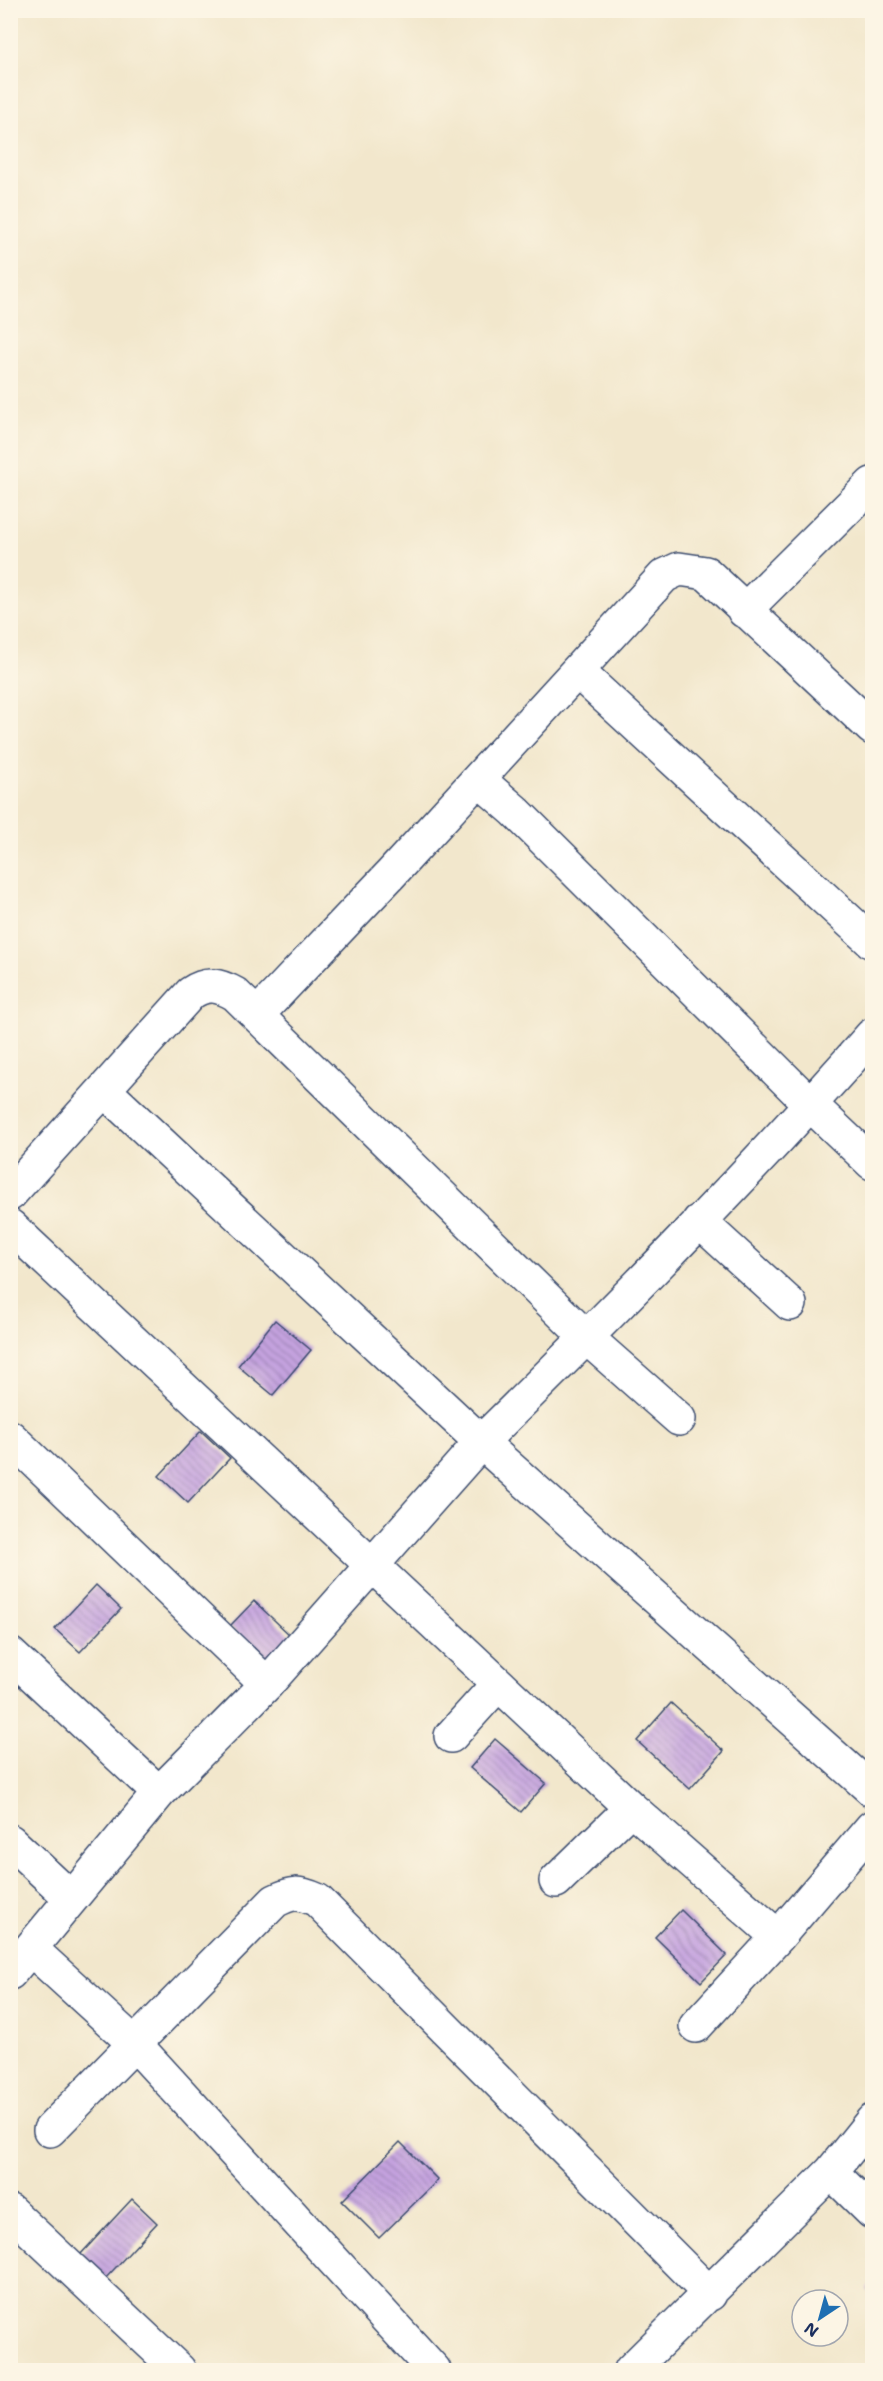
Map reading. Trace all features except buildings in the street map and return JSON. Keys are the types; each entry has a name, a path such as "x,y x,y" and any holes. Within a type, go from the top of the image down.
{"street":[{"path":"744,611 873,484"},
{"path":"257,1015 664,576 679,569 706,573 744,611 873,728"},
{"path":"577,671 873,942"},
{"path":"478,779 515,812 811,1105 873,1162"},
{"path":"10,1194 191,993 199,988 220,985 236,994 587,1338 679,1419"},
{"path":"434,2370 134,2043 21,1961 159,1793 267,1684 481,1442 587,1338 811,1105 873,1035"},
{"path":"105,1091 481,1442 873,1790"},
{"path":"699,1221 790,1304"},
{"path":"10,1226 631,1808 778,1936"},
{"path":"10,1437 267,1684"},
{"path":"10,1654 159,1793"},
{"path":"451,1736 498,1684"},
{"path":"556,1881 631,1808"},
{"path":"696,2026 873,1827"},
{"path":"10,1841 71,1898"},
{"path":"50,2130 275,1901 288,1894 301,1893 316,1900 710,2294"},
{"path":"631,2370 831,2172 873,2121"},
{"path":"831,2172 873,2212"},
{"path":"10,2211 179,2370"}]}
